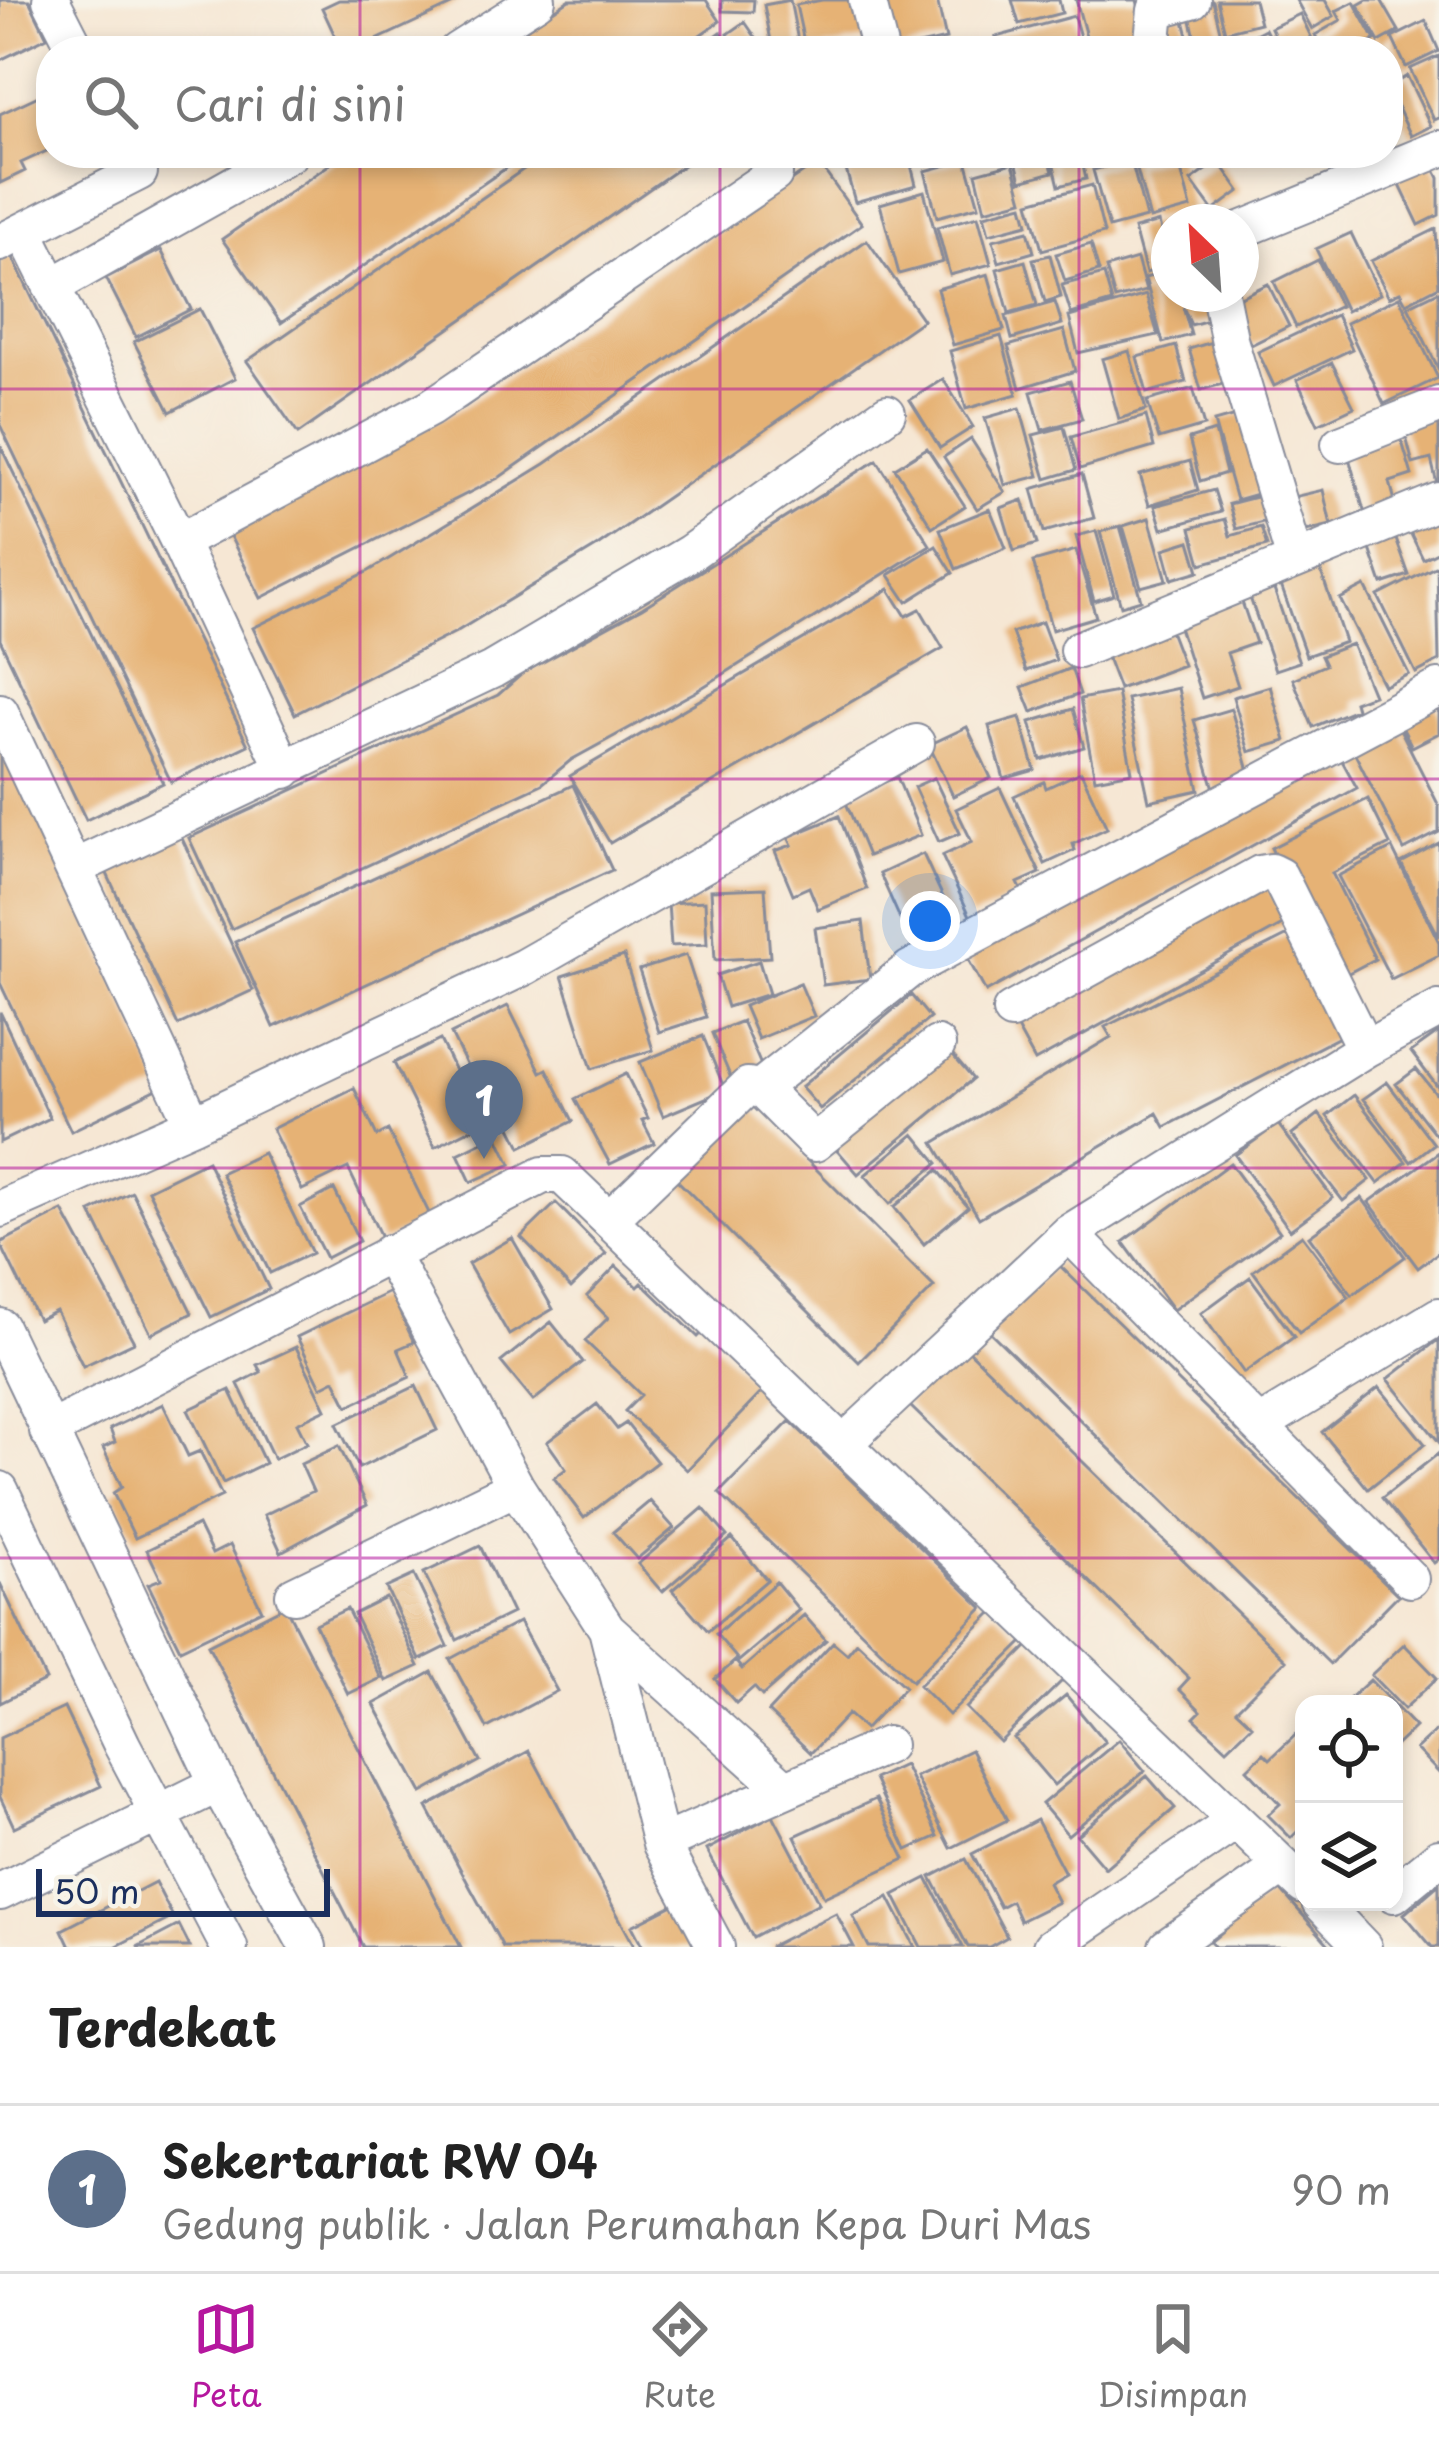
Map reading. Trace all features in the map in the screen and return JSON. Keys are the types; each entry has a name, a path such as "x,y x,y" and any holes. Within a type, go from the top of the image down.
{"street":[{"path":"51,0 69,36"},
{"path":"481,36 537,0"},
{"path":"867,0 876,36"},
{"path":"1153,36 1156,10 1192,0"},
{"path":"1403,164 1439,149"},
{"path":"126,168 12,237 53,286 285,770"},
{"path":"136,168 165,225"},
{"path":"53,286 264,168"},
{"path":"1259,223 1393,168"},
{"path":"179,542 430,407 774,175"},
{"path":"1224,312 1295,560"},
{"path":"1340,444 1439,405"},
{"path":"74,868 492,670 690,553 887,413"},
{"path":"1078,650 1439,501"},
{"path":"760,1088 910,969 1439,688"},
{"path":"0,712 193,1124"},
{"path":"0,1209 193,1124 524,967 916,742"},
{"path":"1011,1011 1271,872 1279,876 1365,1049"},
{"path":"844,1442 1069,1233 1365,1049 1439,1009"},
{"path":"609,1220 743,1089 760,1088 815,1143 937,1045"},
{"path":"48,1431 553,1173 575,1185 1294,1876 1167,1947"},
{"path":"1069,1233 1410,1579"},
{"path":"389,1253 516,1486 607,1629 785,1790"},
{"path":"1261,1424 1439,1316"},
{"path":"0,1327 48,1431 190,1798 229,1947"},
{"path":"294,1595 516,1486"},
{"path":"0,1490 190,1798 308,1947"},
{"path":"607,1629 661,1844 716,1947"},
{"path":"661,1844 887,1745"},
{"path":"0,1892 190,1798"},
{"path":"1051,1947 1236,1822"},
{"path":"1403,1886 1439,1856"},
{"path":"1329,1911 1356,1939 1377,1911"}],"building":[{"path":"0,0 29,0 47,36 36,36 36,42 0,60"},
{"path":"339,0 462,0 385,36 335,36 322,8"},
{"path":"569,0 706,0 720,21 698,36 516,36"},
{"path":"722,0 754,0 753,12 722,11"},
{"path":"790,0 797,36 770,36 764,5"},
{"path":"862,0 869,36 803,36 796,5"},
{"path":"901,0 937,0 945,36 886,36 872,7"},
{"path":"1012,0 1059,0 1062,13 1019,24"},
{"path":"1076,0 1137,0 1146,36 1086,36"},
{"path":"1217,0 1254,0 1260,23 1225,32"},
{"path":"1296,0 1325,0 1334,16 1312,29"},
{"path":"1381,0 1399,31 1376,36 1358,5"},
{"path":"1213,1 1221,35 1195,36 1188,7"},
{"path":"1354,2 1373,36 1316,36 1341,20 1336,11"},
{"path":"1182,13 1188,36 1162,36 1157,19"},
{"path":"1300,14 1311,36 1275,36 1271,28"},
{"path":"1074,16 1080,36 1000,36"},
{"path":"1426,21 1439,51 1406,67 1403,36 1396,36"},
{"path":"745,22 755,36 729,36"},
{"path":"1439,56 1439,118 1434,120 1410,69"},
{"path":"1407,76 1431,126 1411,136 1403,119 1403,78"},
{"path":"36,97 36,156 21,163 25,171 0,183 0,114"},
{"path":"1430,160 1439,178 1439,215 1419,225 1396,177"},
{"path":"324,168 506,168 281,323 222,239"},
{"path":"525,168 679,168 298,434 247,361"},
{"path":"809,168 822,168 862,224 500,477 261,598 226,528 465,407"},
{"path":"846,168 912,168 916,185 855,202"},
{"path":"968,168 979,206 937,217 925,171"},
{"path":"1014,168 1023,200 985,210 976,173"},
{"path":"1018,168 1052,168 1053,172 1021,181"},
{"path":"1055,168 1083,168 1086,179 1059,186"},
{"path":"1133,168 1146,218 1109,228 1093,170"},
{"path":"1137,168 1180,168 1190,204 1151,204 1151,219"},
{"path":"1209,168 1224,168 1240,191 1222,204 1208,204 1191,181"},
{"path":"1092,185 1104,233 1042,250 1029,202"},
{"path":"924,191 943,262 899,274 880,204"},
{"path":"1023,205 1028,224 989,234 984,215"},
{"path":"978,216 991,264 950,275 937,227"},
{"path":"1151,224 1151,271 1146,273 1134,229"},
{"path":"1436,229 1439,286 1406,303 1400,292 1389,297 1371,261"},
{"path":"1028,231 1034,252 999,262 993,240"},
{"path":"1351,233 1380,294 1346,311 1316,249"},
{"path":"867,240 923,320 596,547 456,632 295,714 253,628 369,571 545,464"},
{"path":"1091,244 1099,271 1065,281 1056,254"},
{"path":"161,250 191,309 136,337 106,278"},
{"path":"11,254 248,745 171,782 0,425 0,259"},
{"path":"1050,255 1061,297 1045,302 1033,259"},
{"path":"1137,259 1146,291 1115,299 1106,268"},
{"path":"1318,260 1340,306 1296,327 1274,282"},
{"path":"1025,261 1037,305 1009,313 997,269"},
{"path":"988,274 1004,330 953,345 937,289"},
{"path":"1104,274 1112,302 1071,314 1062,285"},
{"path":"1268,284 1289,326 1251,345 1235,312 1259,312 1259,288"},
{"path":"1439,291 1439,370 1408,306"},
{"path":"1146,295 1158,335 1078,353 1069,317"},
{"path":"1399,297 1438,378 1384,404 1346,323"},
{"path":"1055,302 1062,324 1012,339 1006,316"},
{"path":"200,309 235,378 170,412 134,342"},
{"path":"1154,312 1184,312 1191,335 1163,343"},
{"path":"1185,312 1218,312 1220,317 1191,325"},
{"path":"1336,315 1352,349 1274,386 1258,352"},
{"path":"1064,330 1075,371 1020,388 1008,346"},
{"path":"1001,336 1017,394 966,409 950,351"},
{"path":"1222,339 1234,381 1201,390 1189,349"},
{"path":"1176,346 1186,382 1147,393 1137,357"},
{"path":"1129,351 1146,410 1119,419 1102,359"},
{"path":"1332,363 1354,407 1318,424 1297,380"},
{"path":"943,379 973,427 940,448 910,400"},
{"path":"1070,381 1082,419 1042,430 1031,392"},
{"path":"1193,388 1204,426 1159,439 1147,401"},
{"path":"1020,408 1039,476 1005,485 985,418"},
{"path":"1242,414 1264,492 1236,500 1214,422"},
{"path":"1146,416 1154,447 1080,469 1071,437"},
{"path":"1439,416 1437,484 1431,459 1413,464 1403,425"},
{"path":"1064,427 1076,470 1046,479 1033,435"},
{"path":"1215,431 1226,473 1200,481 1189,439"},
{"path":"1400,435 1412,475 1390,482 1397,509 1366,518 1347,451"},
{"path":"971,439 1005,492 977,509 944,457"},
{"path":"0,445 163,783 86,820 0,640"},
{"path":"927,448 965,506 932,527 895,468"},
{"path":"877,460 930,545 695,692 571,760 542,784 231,929 189,838 498,695 523,673 642,608"},
{"path":"1190,461 1198,490 1149,505 1140,475"},
{"path":"1082,474 1094,518 1044,532 1032,489"},
{"path":"1214,490 1221,512 1162,529 1155,506"},
{"path":"1323,490 1331,525 1302,532 1293,497"},
{"path":"1260,496 1267,521 1236,529 1229,504"},
{"path":"1023,500 1037,544 1014,551 1001,508"},
{"path":"990,509 1006,548 956,569 940,529"},
{"path":"1439,513 1439,551 1423,559 1408,528"},
{"path":"1149,518 1167,580 1141,587 1123,526"},
{"path":"1225,519 1230,536 1261,527 1267,546 1201,564 1191,528"},
{"path":"1120,526 1141,600 1121,606 1100,532"},
{"path":"1096,531 1114,595 1094,601 1076,536"},
{"path":"1393,531 1409,575 1382,584 1367,540"},
{"path":"1190,541 1199,571 1172,579 1164,549"},
{"path":"936,546 953,573 907,602 889,575"},
{"path":"1076,550 1096,617 1052,630 1033,562"},
{"path":"1317,560 1345,642 1306,656 1277,574"},
{"path":"1437,566 1439,661 1416,673 1378,596"},
{"path":"1269,575 1299,662 1275,670 1245,583"},
{"path":"1365,586 1409,674 1384,686 1340,599"},
{"path":"889,589 906,616 920,609 943,648 610,843 570,776"},
{"path":"1241,599 1256,643 1227,653 1238,686 1202,698 1177,621"},
{"path":"1042,622 1056,660 1026,671 1012,633"},
{"path":"1167,623 1183,665 1119,689 1103,647"},
{"path":"1352,644 1373,695 1354,702 1356,709 1313,727 1293,679 1325,665 1321,656"},
{"path":"1071,668 1080,694 1032,712 1022,687"},
{"path":"1270,686 1286,741 1249,752 1233,697"},
{"path":"1178,688 1199,790 1149,801 1127,699"},
{"path":"1117,692 1132,772 1095,779 1080,699"},
{"path":"1433,701 1439,713 1439,733 1412,747 1398,719"},
{"path":"1073,709 1084,747 1041,760 1030,722"},
{"path":"1231,709 1252,781 1215,792 1194,720"},
{"path":"1020,717 1035,770 1004,779 989,726"},
{"path":"0,718 161,1087 71,1131 0,983"},
{"path":"1398,725 1439,806 1439,832 1404,850 1352,748"},
{"path":"967,727 991,778 953,796 929,745"},
{"path":"1334,746 1357,788 986,992 963,950"},
{"path":"1081,772 1107,828 1045,864 1014,796"},
{"path":"897,777 921,835 868,856 844,798"},
{"path":"934,778 960,833 939,842 914,787"},
{"path":"573,785 612,870 274,1027 235,942"},
{"path":"1000,788 1040,873 1018,883 1023,893 971,918 942,856 972,842 956,809"},
{"path":"1368,799 1390,844 1332,873 1375,959 1337,979 1271,848"},
{"path":"839,816 867,889 818,909 809,887 793,894 775,851 792,845 788,837"},
{"path":"178,830 253,990 178,1025 103,865"},
{"path":"1439,843 1439,937 1401,863"},
{"path":"1392,848 1439,942 1439,955 1391,979 1338,876"},
{"path":"923,854 954,921 910,941 880,874"},
{"path":"1264,881 1288,922 1035,1061 1012,1019"},
{"path":"765,888 770,957 715,960 711,890"},
{"path":"705,901 707,944 671,946 668,903"},
{"path":"863,921 870,979 823,985 815,928"},
{"path":"1300,929 1351,1031 1165,1127 1157,1113 979,1218 934,1143 1111,1037 1105,1027"},
{"path":"686,955 706,1017 659,1032 639,970"},
{"path":"624,956 653,1050 592,1069 562,976"},
{"path":"759,961 769,994 727,1007 717,975"},
{"path":"800,983 814,1016 758,1039 744,1006"},
{"path":"911,995 930,1018 820,1109 801,1087"},
{"path":"508,1006 541,1072 547,1069 573,1121 521,1147 501,1107 490,1113 451,1034"},
{"path":"0,1012 50,1118 0,1142"},
{"path":"742,1021 763,1070 733,1083 712,1033"},
{"path":"1439,1032 1439,1089 1411,1052"},
{"path":"703,1036 725,1090 663,1116 640,1062"},
{"path":"440,1040 481,1124 435,1147 394,1063"},
{"path":"942,1043 973,1079 858,1174 827,1138"},
{"path":"1416,1069 1439,1098 1439,1131 1435,1134 1396,1084"},
{"path":"626,1074 648,1118 642,1120 654,1143 610,1164 575,1099"},
{"path":"1387,1082 1434,1144 1411,1162 1363,1099"},
{"path":"354,1088 377,1136 388,1130 431,1217 383,1241 348,1168 302,1190 272,1129"},
{"path":"742,1095 934,1287 859,1362 667,1170"},
{"path":"1354,1095 1406,1162 1378,1183 1327,1116"},
{"path":"1319,1114 1370,1180 1343,1201 1292,1135"},
{"path":"1278,1124 1333,1198 1290,1230 1235,1155"},
{"path":"914,1134 938,1163 890,1204 865,1175"},
{"path":"497,1135 511,1164 471,1182 458,1154"},
{"path":"1439,1152 1439,1252 1418,1268 1369,1202"},
{"path":"263,1153 312,1253 270,1273 221,1173"},
{"path":"207,1161 269,1289 211,1317 148,1190"},
{"path":"1230,1163 1280,1232 1173,1310 1123,1242"},
{"path":"938,1170 968,1207 924,1244 894,1207"},
{"path":"334,1189 359,1241 326,1258 300,1207"},
{"path":"132,1192 192,1313 151,1334 91,1212"},
{"path":"1362,1198 1405,1257 1352,1295 1309,1236"},
{"path":"556,1203 606,1254 571,1288 521,1237"},
{"path":"63,1211 134,1342 83,1366 56,1311 38,1320 0,1243"},
{"path":"1302,1235 1349,1297 1299,1333 1253,1271"},
{"path":"512,1238 553,1309 509,1335 468,1264"},
{"path":"1057,1263 1398,1595 1330,1664 990,1332"},
{"path":"616,1266 638,1287 642,1283 698,1337 702,1333 762,1392 687,1470 625,1411 641,1395 585,1341 608,1318 587,1296"},
{"path":"1250,1277 1294,1337 1244,1373 1201,1313"},
{"path":"390,1292 414,1342 398,1349 410,1377 348,1406 335,1380 321,1387 297,1337"},
{"path":"551,1322 583,1362 533,1401 501,1362"},
{"path":"1439,1339 1439,1442 1388,1379"},
{"path":"963,1345 1286,1660 1236,1710 1252,1725 1227,1749 1194,1718 1201,1711 1179,1689 1189,1678 907,1403"},
{"path":"296,1347 326,1409 297,1423 307,1443 274,1459 238,1384 261,1372 257,1365"},
{"path":"416,1386 437,1430 359,1468 337,1424"},
{"path":"1379,1387 1425,1444 1368,1489 1322,1432"},
{"path":"230,1390 265,1463 223,1483 188,1410"},
{"path":"163,1404 188,1456 200,1451 222,1496 135,1538 113,1493 122,1487 103,1448 115,1442 110,1429"},
{"path":"597,1404 617,1429 626,1423 657,1462 584,1518 554,1478 566,1469 547,1442"},
{"path":"790,1421 983,1608 912,1681 719,1493"},
{"path":"339,1446 367,1505 281,1552 264,1515 313,1491 301,1464"},
{"path":"1439,1453 1439,1559 1434,1563 1382,1498"},
{"path":"650,1501 674,1528 637,1559 613,1532"},
{"path":"703,1508 727,1536 662,1592 638,1564"},
{"path":"198,1525 212,1554 230,1545 262,1610 180,1649 148,1584 161,1579 147,1550"},
{"path":"732,1538 767,1580 708,1631 672,1590"},
{"path":"480,1546 512,1613 457,1640 424,1573"},
{"path":"414,1575 448,1646 420,1660 386,1588"},
{"path":"776,1582 799,1610 739,1661 716,1634"},
{"path":"0,1583 46,1680 0,1703"},
{"path":"386,1598 419,1666 386,1681 354,1614"},
{"path":"285,1606 461,1947 363,1947 208,1645"},
{"path":"347,1609 381,1678 348,1694 315,1624"},
{"path":"994,1611 1024,1641 949,1715 919,1685"},
{"path":"804,1615 826,1640 762,1696 754,1687 736,1703 715,1679 735,1661 742,1669"},
{"path":"519,1622 557,1691 487,1728 450,1659"},
{"path":"833,1642 847,1654 857,1642 905,1687 865,1729 848,1714 811,1753 768,1712"},
{"path":"1030,1644 1064,1679 1000,1742 966,1708"},
{"path":"1404,1644 1437,1678 1404,1709 1403,1695 1390,1695 1371,1675"},
{"path":"432,1672 480,1761 422,1793 374,1704"},
{"path":"1370,1680 1384,1695 1354,1695"},
{"path":"1066,1695 1105,1742 1054,1785 1014,1738"},
{"path":"64,1708 101,1786 14,1827 0,1797 0,1738"},
{"path":"1403,1714 1415,1727 1403,1738"},
{"path":"1439,1728 1439,1773 1416,1749"},
{"path":"1295,1735 1295,1834 1291,1838 1268,1815 1280,1804 1247,1769 1264,1753 1270,1759"},
{"path":"1119,1740 1145,1771 1068,1835 1042,1804"},
{"path":"971,1750 1007,1820 951,1848 915,1777"},
{"path":"529,1751 635,1947 503,1947 470,1887 427,1807"},
{"path":"904,1765 938,1836 907,1850 874,1779"},
{"path":"1147,1776 1175,1808 1105,1868 1077,1835"},
{"path":"876,1799 905,1859 824,1897 795,1836"},
{"path":"773,1815 819,1903 753,1938 707,1850"},
{"path":"1037,1820 1065,1873 1048,1883 1058,1902 1020,1921 1011,1901 1000,1907 972,1854"},
{"path":"966,1859 1007,1937 989,1947 968,1947 931,1877"},
{"path":"927,1878 963,1947 921,1947 894,1895"},
{"path":"155,1882 173,1917 115,1947 70,1947 62,1930"},
{"path":"1439,1884 1439,1947 1432,1947 1404,1914"},
{"path":"1277,1886 1331,1947 1215,1947 1210,1942"},
{"path":"889,1897 915,1947 869,1947 853,1916"},
{"path":"677,1903 700,1947 643,1947 632,1926"},
{"path":"836,1913 854,1947 769,1947"},
{"path":"179,1925 190,1947 137,1947"}],"place":[{"name":"Sekertariat RW 04","path":"484,1159"}]}
